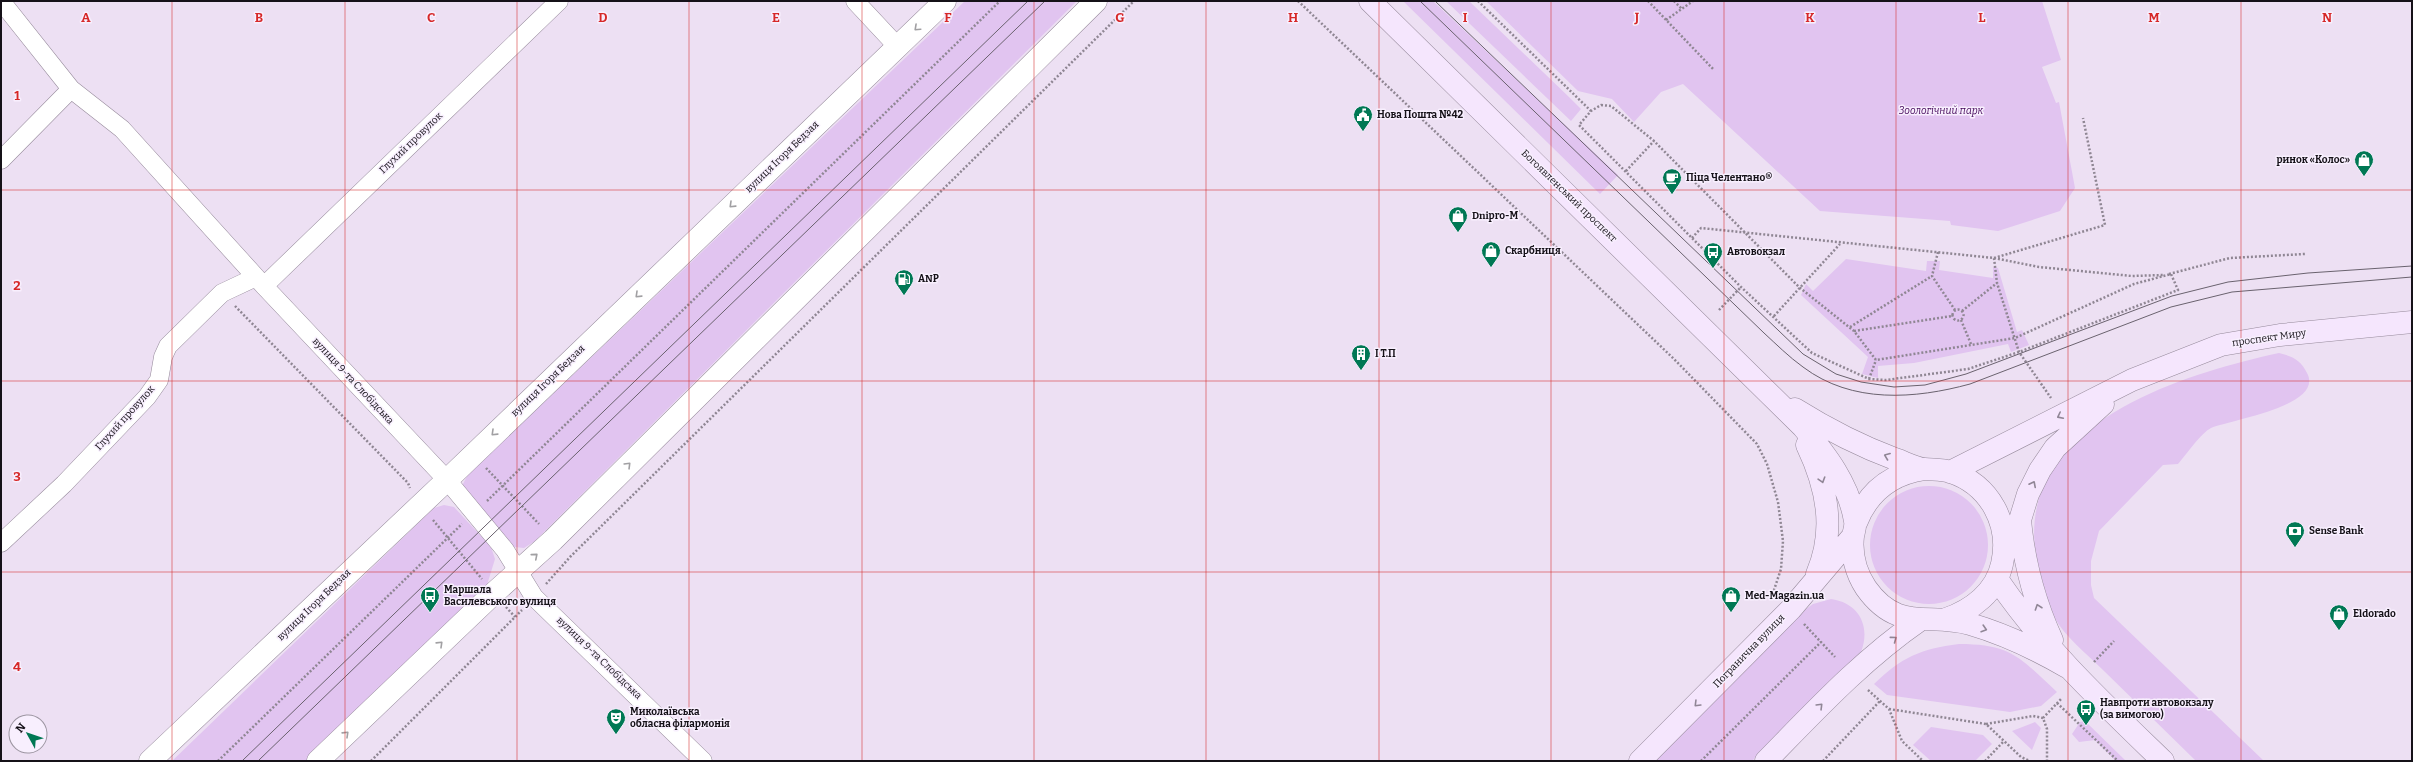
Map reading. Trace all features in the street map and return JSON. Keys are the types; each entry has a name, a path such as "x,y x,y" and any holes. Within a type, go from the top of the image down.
{"main road":[{"name":"Богоявленський проспект","path":"1370,1 1786,408 1834,467 1852,504 1855,563 1865,587 1873,597 1889,610 1907,618 1920,620 1946,619 2009,637 2067,667"},
{"name":"проспект Миру","path":"1950,472 2132,380 2198,353 2247,339 2412,322"},
{"name":"проспект Миру","path":"2004,553 2020,520 2028,494 2040,470 2055,448 2077,426 2132,380"},
{"name":"Богоявленський проспект","path":"1768,390 1817,422 1842,436 1924,469 1950,472 1974,483 1992,503 2002,527 2004,553 1997,579 2036,633 2067,667 2162,761"},
{"path":"1786,408 1812,455 1822,480 1828,507 1828,534 1824,554 1812,586"},
{"name":"Погранична вулиця","path":"1640,761 1812,586 1854,530 1868,500 1887,482 1911,471 1924,469"},
{"path":"2020,520 2023,551 2030,582 2039,611 2067,667"},
{"path":"1946,619 1959,614 1976,604 1990,590 1997,579"},
{"path":"1766,761 1852,674 1885,646 1920,620"}],"street":[{"name":"вулиця 9-та Слобідська","path":"1,1 71,89 122,129 260,281 447,480 505,550 534,597 704,761"},
{"name":"Глухий провулок","path":"1,543 64,484 147,397 159,380 163,356 168,346 222,293 260,281 559,1"},
{"path":"856,1 897,46"},
{"name":"вулиця Ігоря Бедзая","path":"150,761 447,480 945,1"},
{"path":"318,761 559,534 1096,1"},
{"path":"1,160 71,89"}],"path":[{"path":"481,507 1000,1"},
{"path":"544,586 570,557 1134,1"},
{"path":"1298,1 1668,354 1757,444 1767,464 1778,502 1783,541 1781,569 1774,590 1783,601"},
{"path":"1478,1 1591,111"},
{"path":"1648,1 1714,70"},
{"path":"1674,1 1682,9"},
{"path":"1666,20 1694,1"},
{"path":"1876,360 1850,327 1800,287 1742,231 1654,141 1611,106 1601,105 1591,111 1579,125 1741,287 1774,316 1812,353 1869,379 1886,380 1968,369 2019,352 2178,290 2171,274"},
{"path":"1994,258 2104,224 2083,118"},
{"path":"1626,171 1654,141"},
{"path":"1692,238 1701,228 1742,231 1840,243 1994,258 2039,267 2132,276 2171,274"},
{"path":"1774,316 1840,243"},
{"path":"1850,327 1932,276 1938,252"},
{"path":"1876,360 2015,338 2134,284 2230,258 2305,254"},
{"path":"1994,258 1997,283 2019,352 2051,398"},
{"path":"1932,276 1955,310 1962,311 1997,283"},
{"path":"1719,310 1741,287"},
{"path":"222,293 408,483 412,495"},
{"path":"1952,316 1955,310"},
{"path":"1961,320 1964,316 1962,311"},
{"path":"1952,316 1956,321 1961,320"},
{"path":"1854,331 1952,316"},
{"path":"1961,320 1971,344"},
{"path":"1869,379 1876,360"},
{"path":"482,464 539,524"},
{"path":"432,519 487,585"},
{"path":"218,761 465,521"},
{"path":"372,761 515,617 502,602"},
{"path":"1802,622 1835,656"},
{"path":"2094,662 2114,641"},
{"path":"1701,761 1821,642"},
{"path":"1868,690 1889,709 1902,741 1923,761"},
{"path":"2043,718 2062,698"},
{"path":"1823,761 1880,701"},
{"path":"2057,703 2118,761"},
{"path":"1889,709 1986,724 2033,716 2043,718"},
{"path":"2043,718 2047,729 2047,761"},
{"path":"1986,724 2021,757 2030,761"},
{"path":"1985,761 2004,741"}],"green space":[{"path":"965,1 1077,1 535,541 524,548 506,546 461,488 467,476"},
{"path":"1403,1 1433,1 1618,175 1600,194"},
{"path":"1446,1 1469,1 1569,97 1581,109 1571,121"},
{"name":"Зоологічний парк","path":"1486,1 2042,1 2061,60 2042,67 2056,103 2059,102 2075,188 2060,211 1998,231 1951,225 1950,221 1820,211 1683,84 1661,92 1634,122 1612,99 1578,91"},
{"path":"1846,259 1926,271 1927,261 1940,261 1939,270 1993,278 1993,267 1998,268 2017,332 2022,330 2029,345 2011,352 2008,344 1914,363 1878,366 1878,378 1862,374 1868,357 1801,295 1806,284 1813,291"},
{"path":"2279,353 2296,359 2305,369 2309,385 2302,394 2289,403 2272,410 2211,428 2198,439 2178,464 2163,465 2099,531 2091,561 2091,585 2094,598 2264,761 2196,761 2077,645 2054,617 2043,590 2037,561 2036,514 2049,475 2075,442 2110,415 2151,393 2195,376"},
{"path":"1929,486 1940,487 1952,491 1971,503 1983,522 1987,534 1987,556 1983,568 1971,587 1952,599 1940,603 1929,604 1918,603 1906,599 1887,587 1875,568 1871,556 1870,545 1871,534 1875,522 1887,503 1906,491 1918,487"},
{"path":"444,505 454,507 491,547 495,559 487,585 306,761 172,761 434,508"},
{"path":"1831,599 1841,601 1849,605 1860,617 1864,633 1864,642 1861,652 1752,761 1654,761 1806,609 1813,604"},
{"path":"1959,644 1977,645 2004,650 2024,662 2057,692 2041,706 2010,712 1887,695 1874,684 1894,667 1912,656 1933,649"},
{"path":"2085,721 2126,761 2116,761 2095,740 2079,742 2072,734 2080,722"},
{"path":"2035,722 2041,728 2032,750 2012,731"},
{"path":"1931,727 1983,735 1992,744 1975,761 1931,761 1913,745"}],"tram line":[{"path":"242,761 1028,1"},
{"path":"258,761 1045,1"},
{"path":"1420,1 1778,346 1803,367 1822,379 1863,393 1906,395 1928,393 1970,384 2171,307 2232,292 2412,277"},
{"path":"1435,1 1803,354 1836,374 1861,382 1894,387 1925,385 1966,374 2172,296 2228,282 2308,273 2412,266"}],"place":[{"name":"Нова Пошта №42","path":"1363,132"},
{"name":"ринок «Колос»","path":"2364,177"},
{"name":"Піца Челентано®","path":"1672,195"},
{"name":"Dnipro-M","path":"1458,233"},
{"name":"Скарбниця","path":"1491,268"},
{"name":"Автовокзал","path":"1713,269"},
{"name":"ANP","path":"904,296"},
{"name":"І Т.П","path":"1361,371"},
{"name":"Sense Bank","path":"2295,548"},
{"name":"Маршала Василевського вулиця","path":"430,613"},
{"name":"Med-Magazin.ua","path":"1731,613"},
{"name":"Eldorado","path":"2339,631"},
{"name":"Навпроти автовокзалу (за вимогою)","path":"2086,726"},
{"name":"Миколаївська обласна філармонія","path":"616,735"}]}
